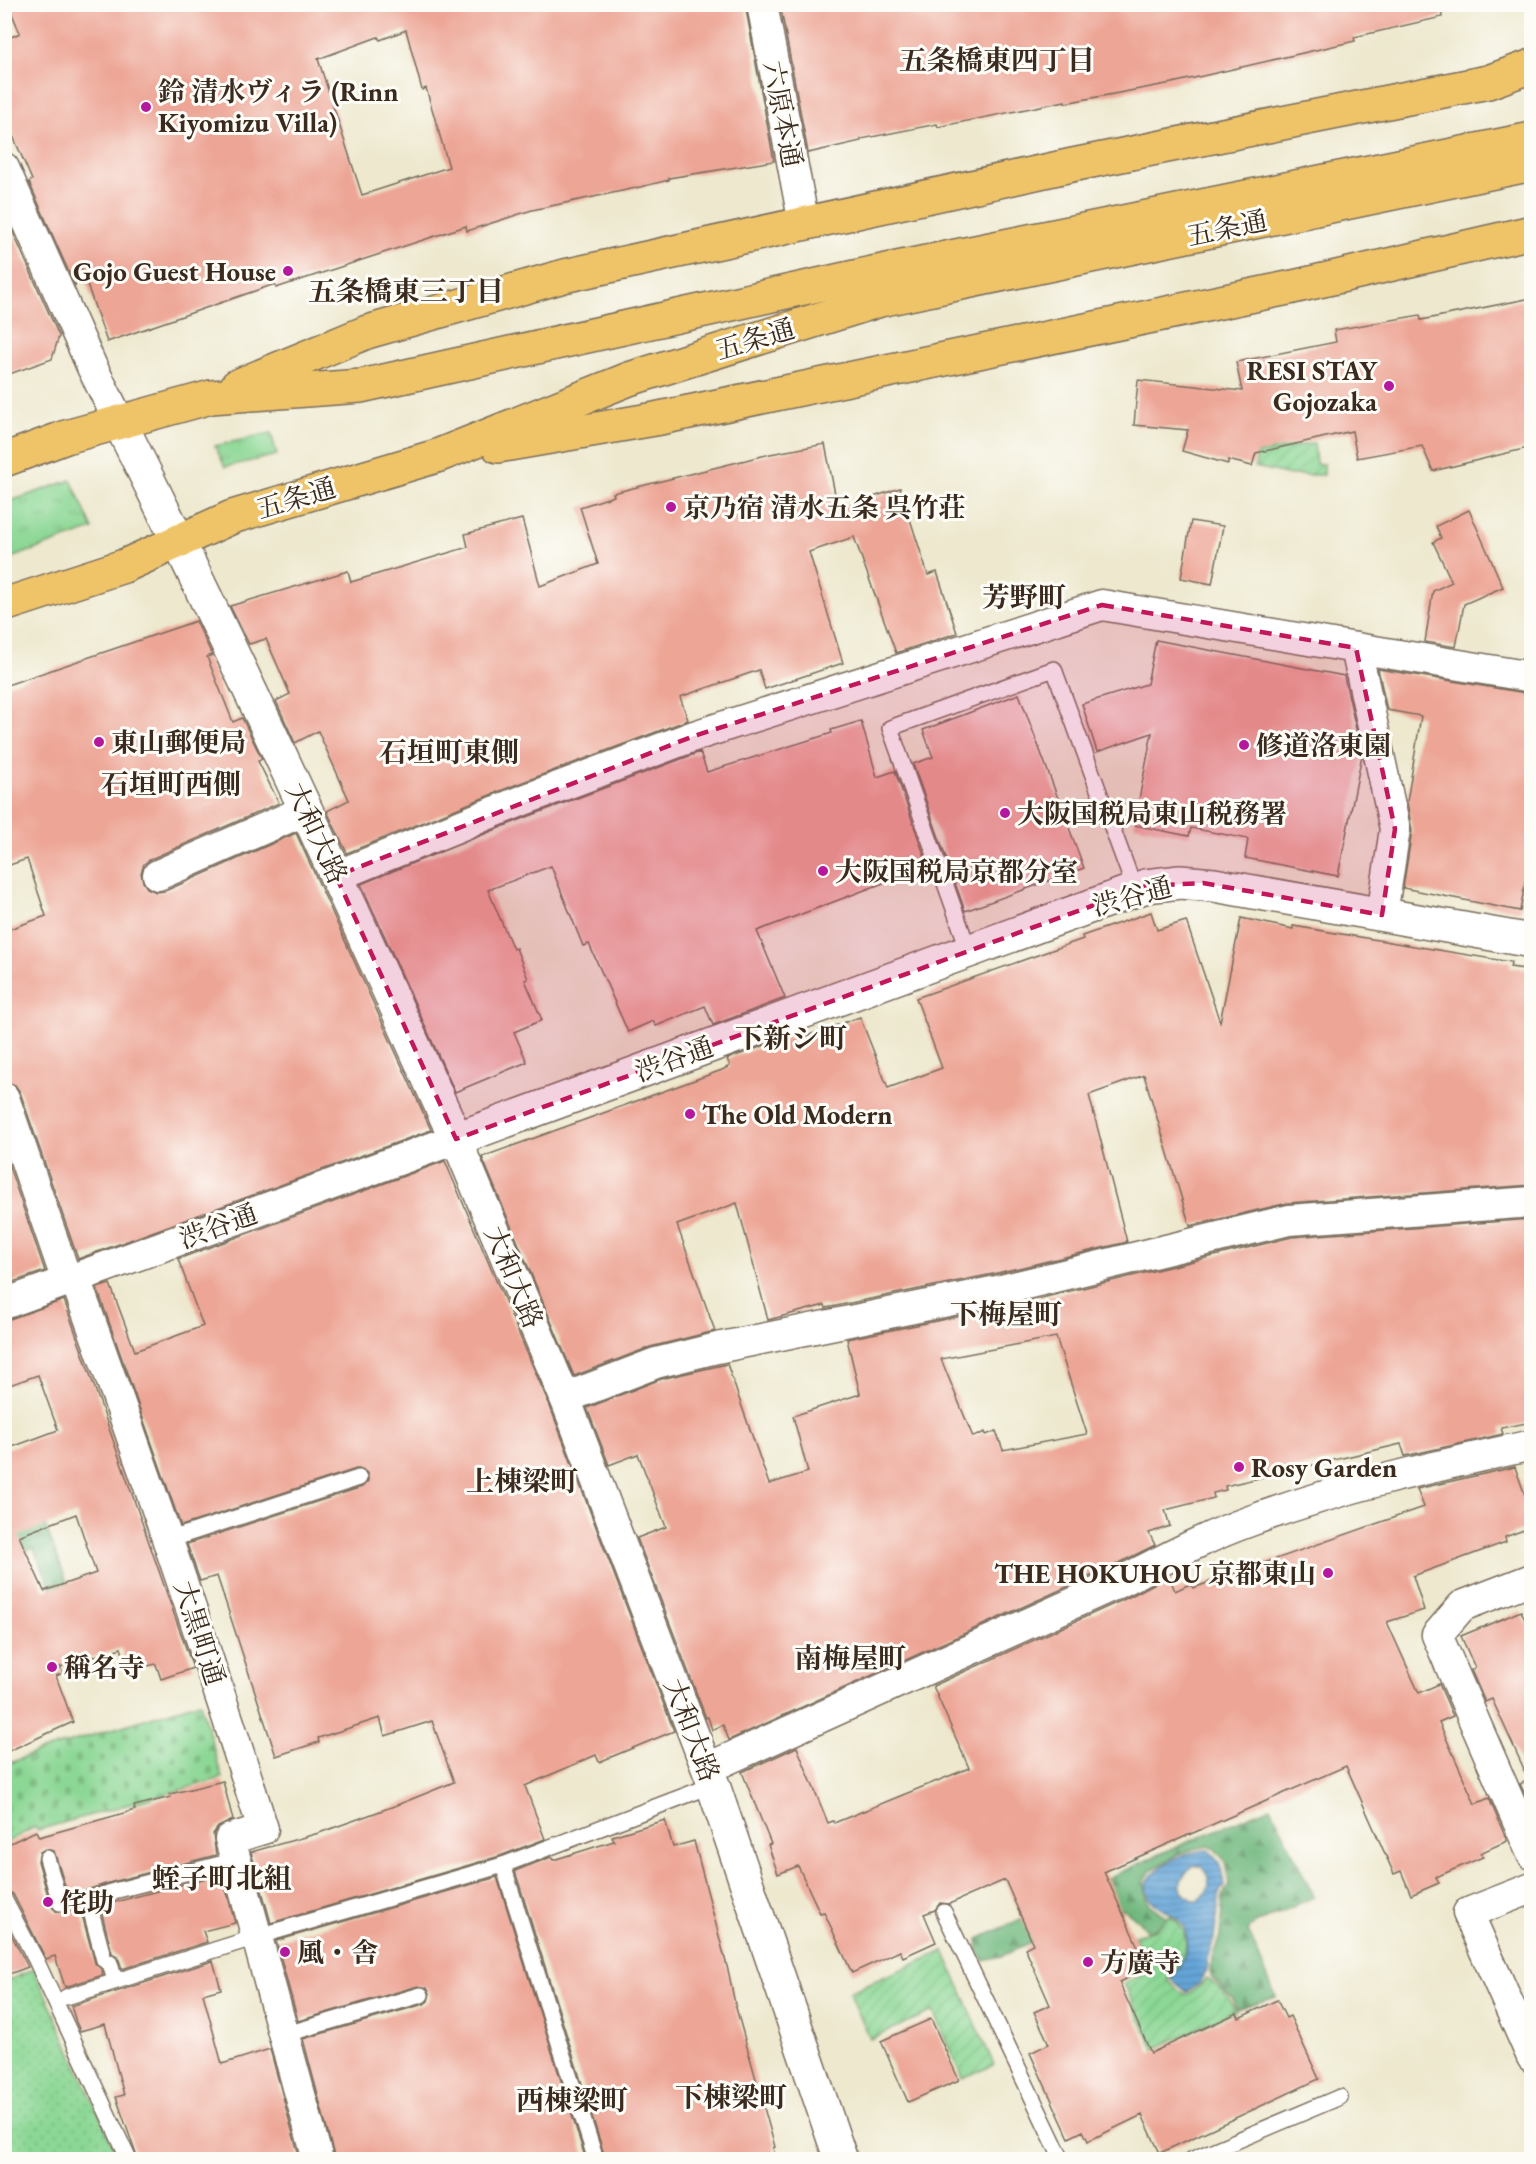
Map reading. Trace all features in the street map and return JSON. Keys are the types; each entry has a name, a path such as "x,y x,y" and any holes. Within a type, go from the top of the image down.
{"highway":[{"path":"211,397 368,332 564,276 1072,165 1488,82 1532,66"},
{"path":"1488,82 1532,85"},
{"name":"五条通","path":"4,605 124,566 232,517 437,456 629,379 876,286 1532,139"},
{"name":"五条通","path":"4,460 66,437 211,397 361,386 876,286 1532,164"},
{"path":"437,456 655,419 1293,287 1532,232"}],"street":[{"name":"六原本通","path":"762,4 804,224"},
{"path":"4,168 92,367 120,423"},
{"name":"大和大路","path":"120,423 179,541 306,810 456,1139 564,1398 711,1777 841,2160"},
{"path":"336,876 521,801 694,736 1102,605 1532,677"},
{"path":"1356,648 1395,829 1382,915"},
{"path":"158,875 306,810"},
{"name":"渋谷通","path":"4,1304 1135,890 1168,883 1203,883 1532,941"},
{"name":"大黒町通","path":"4,1098 68,1281 78,1287 168,1540 263,1829 230,1839 318,2160"},
{"path":"564,1398 656,1363 725,1345 997,1292 1289,1220 1532,1202"},
{"path":"711,1777 1181,1551 1250,1521 1322,1496 1393,1476 1532,1445"},
{"path":"1532,1579 1462,1606 1437,1635 1532,1854"},
{"path":"1532,1888 1468,1913 1532,2057"}],"lane":[{"path":"969,951 890,728 1054,669 1135,890"},
{"path":"168,1540 359,1478"},
{"path":"66,1997 503,1865 711,1777"},
{"path":"47,1858 60,1903 88,1900 114,1891 236,1860"},
{"path":"503,1865 595,2157"},
{"path":"4,1899 36,1960 128,2158"},
{"path":"88,1900 104,1960 110,1963 115,1981"},
{"path":"944,1912 1062,2160"},
{"path":"283,2035 421,1995"},
{"path":"1191,2160 1340,2097"}],"highlighted area":[{"path":"1102,605 1356,648 1395,829 1382,915 1203,883 1146,886 456,1139 336,876 694,736"}],"green space":[{"path":"271,433 277,455 225,467 215,446"},
{"path":"1314,443 1316,464 1324,464 1324,475 1291,475 1255,467 1257,454"},
{"path":"71,480 93,529 5,560 5,503"},
{"path":"41,1515 71,1592 56,1599 33,1548 5,1560 5,1529"},
{"path":"200,1702 222,1778 38,1830 35,1827 5,1843 5,1765 32,1754"},
{"path":"1271,1807 1314,1897 1255,1924 1248,1930 1276,1997 1236,2009 1233,1999 1211,1977 1212,1958 1220,1936 1223,1895 1229,1884 1225,1861 1215,1849 1209,1846 1179,1854 1151,1870 1145,1880 1145,1892 1150,1905 1167,1917 1155,1929 1147,1931 1125,1910 1117,1908 1094,1912 1002,1956 983,1960 977,1950 978,1939 1164,1852"},
{"path":"1170,1915 1180,1924 1186,1944 1183,1957 1168,1980 1179,1991 1187,1995 1207,1978 1224,1992 1235,2011 1154,2049 1124,1983 1151,1970 1134,1935 1156,1929"},
{"path":"944,1951 994,2065 962,2078 933,2011 870,2039 849,1992"},
{"path":"34,1969 119,2159 5,2159 4,1982"}],"water":[{"path":"1208,1850 1218,1862 1224,1886 1220,1891 1214,1939 1207,1959 1208,1968 1200,1983 1187,1992 1171,1979 1185,1953 1187,1941 1184,1927 1178,1918 1153,1902 1147,1887 1153,1874 1167,1863 1187,1854","holes":["1193,1866 1202,1866 1208,1876 1209,1886 1205,1894 1196,1902 1182,1890 1181,1881"]}],"building":[{"path":"8,4 745,4 774,161 669,178 669,180 636,188 532,210 467,231 466,226 276,288 275,284 107,342 81,267 75,286 29,182 32,180 4,115 4,40 20,33","holes":["406,30 422,90 426,88 449,167 362,195 318,59 378,37 380,40"]},
{"path":"780,4 1441,4 1442,17 1354,37 1355,41 1172,83 1065,103 1065,101 938,127 937,124 861,139 861,141 808,153"},
{"path":"4,212 59,336 52,359 4,376"},
{"path":"1532,298 1532,447 1433,471 1422,446 1357,458 1352,431 1256,453 1252,466 1228,460 1228,464 1182,451 1188,430 1134,425 1138,380 1242,391 1236,362 1336,342 1334,330 1420,315 1421,320"},
{"path":"825,444 838,509 900,488 928,575 937,572 957,633 896,653 854,537 809,552 843,663 765,689 759,670 680,697 688,720 515,785 347,853 327,811 349,800 318,731 295,743 276,701 290,694 266,639 249,644 230,606 348,571 351,582 468,547 465,534 522,519 540,586 598,564 580,507 614,496 613,493 770,454"},
{"path":"1469,510 1503,587 1464,604 1456,647 1425,642 1433,591 1452,582 1433,542 1441,538 1436,526"},
{"path":"1191,521 1223,526 1212,584 1181,578"},
{"path":"196,621 212,655 207,657 233,722 242,718 262,759 258,761 279,803 151,859 144,864 141,873 143,882 147,888 156,892 165,891 296,833 431,1130 78,1259 20,1092 15,1085 4,1081 4,931 46,916 27,859 4,867 4,686"},
{"name":"修道洛東園","path":"1156,640 1344,676 1362,755 1338,876 1245,858 1248,839 1191,828 1189,836 1134,825 1152,733 1097,752 1082,704 1147,684"},
{"path":"1378,669 1532,694 1532,863 1529,862 1520,911 1403,888 1412,831 1407,802 1421,716 1387,710"},
{"name":"大阪国税局東山税務署","path":"1019,694 1084,868 965,911 913,764 933,757 923,730"},
{"path":"861,721 877,777 895,771 928,866 757,931 785,998 713,1025 705,1006 656,1026 653,1021 628,1032 589,944 583,946 551,866 488,890 513,949 516,948 528,979 525,980 542,1020 514,1032 527,1062 455,1092 361,884 527,817 700,752 707,772 832,733 831,730"},
{"path":"1151,912 1157,930 1186,921 1220,1022 1241,918 1293,929 1293,926 1511,962 1510,967 1532,970 1532,1185 1288,1203 1190,1226 1144,1075 1089,1095 1127,1242 993,1274 826,1308 825,1305 768,1320 737,1203 677,1225 715,1331 650,1347 574,1376 482,1157 722,1070 730,1066 727,1059 799,1033 801,1038 860,1017 888,1088 942,1068 916,998 1083,939 1082,936"},
{"path":"4,1152 45,1271 4,1285"},
{"path":"445,1161 549,1404 674,1731 599,1762 596,1755 525,1786 545,1839 500,1856 271,1923 251,1852 319,1833 454,1782 432,1721 385,1736 380,1718 318,1738 319,1742 276,1756 217,1576 200,1581 187,1544 362,1487 368,1481 368,1474 362,1469 356,1469 181,1526 97,1288 110,1284 135,1351 203,1326 178,1259"},
{"path":"1532,1219 1532,1422 1501,1428 1503,1434 1405,1456 1401,1444 1225,1486 1226,1490 1213,1493 1214,1498 1165,1510 1170,1526 1149,1533 1155,1545 1113,1566 729,1740 723,1725 712,1730 637,1538 666,1527 638,1454 609,1465 587,1408 661,1379 727,1364 769,1484 808,1472 793,1416 860,1394 847,1339 1001,1308 1292,1237","holes":["1056,1337 1087,1434 1003,1450 996,1431 986,1435 985,1432 973,1437 941,1359"]},
{"path":"64,1300 193,1668 161,1679 156,1664 128,1670 121,1648 60,1667 63,1673 56,1676 73,1722 4,1753 4,1450 58,1430 38,1375 4,1387 4,1321","holes":["76,1514 96,1573 44,1591 19,1536"]},
{"path":"1515,1467 1532,1515 1532,1527 1505,1537 1506,1542 1413,1576 1424,1610 1387,1622 1419,1693 1439,1684 1453,1716 1439,1722 1475,1804 1489,1798 1507,1841 1480,1853 1483,1857 1436,1877 1439,1883 1411,1895 1401,1871 1394,1874 1346,1766 1104,1872 1148,1969 1119,1982 1151,2053 1237,2013 1239,2018 1277,2000 1286,2018 1290,2016 1319,2079 1160,2153 1142,2115 1088,2141 1083,2131 1069,2138 1030,2053 1049,2044 1034,2012 1050,2005 1025,1948 1033,1944 1005,1880 949,1904 940,1903 935,1910 924,1914 936,1942 903,1957 900,1951 852,1973 824,1912 820,1913 798,1866 778,1874 768,1845 771,1844 742,1772 797,1747 828,1823 833,1821 834,1823 969,1768 933,1686 1127,1598 1169,1576 1175,1591 1190,1584 1193,1588 1424,1507 1417,1489"},
{"path":"1521,1611 1532,1635 1532,1809 1520,1784 1529,1780 1492,1699 1485,1702 1471,1670 1475,1668 1461,1636"},
{"path":"223,1781 233,1820 218,1827 213,1834 216,1855 86,1890 67,1892 54,1851 45,1849 40,1852 38,1861 51,1906 57,1912 81,1911 95,1963 102,1970 103,1975 65,1987 55,1956 46,1959 13,1894 4,1889 4,1846 36,1831 39,1837 135,1810 134,1806 171,1797 170,1794"},
{"path":"665,1820 673,1847 694,1841 735,2004 775,2147 773,2148 776,2160 604,2160 515,1871 551,1857 553,1860 614,1841 612,1836"},
{"path":"222,1874 235,1923 203,1931 207,1942 122,1969 118,1957 112,1953 100,1906"},
{"path":"497,1877 586,2160 335,2160 303,2039 424,2004 428,2001 430,1993 427,1988 418,1986 298,2021 276,1941"},
{"path":"4,1921 28,1967 4,1976"},
{"path":"213,1961 221,1989 203,1994 222,2064 270,2049 300,2160 138,2160 116,2097 124,2095 105,2024 80,2031 76,2022 71,2006"},
{"path":"931,2019 959,2080 908,2102 881,2041"}],"place":[{"name":"鈴 清水ヴィラ (Rinn Kiyomizu Villa)","path":"146,107"},
{"name":"Gojo Guest House","path":"288,271"},
{"name":"RESI STAY Gojozaka","path":"1389,386"},
{"name":"京乃宿 清水五条 呉竹荘","path":"671,507"},
{"name":"東山郵便局","path":"99,742"},
{"name":"修道洛東園","path":"1244,745"},
{"name":"大阪国税局東山税務署","path":"1005,813"},
{"name":"大阪国税局京都分室","path":"823,871"},
{"name":"The Old Modern","path":"690,1114"},
{"name":"Rosy Garden","path":"1239,1467"},
{"name":"THE HOKUHOU 京都東山","path":"1328,1573"},
{"name":"稱名寺","path":"52,1667"},
{"name":"侘助","path":"48,1902"},
{"name":"風・舎","path":"285,1952"},
{"name":"方廣寺","path":"1088,1962"}],"district":[{"name":"五条橋東四丁目","path":"997,60"},
{"name":"五条橋東三丁目","path":"406,291"},
{"name":"芳野町","path":"1024,597"},
{"name":"石垣町東側","path":"449,752"},
{"name":"石垣町西側","path":"171,784"},
{"name":"下新シ町","path":"791,1038"},
{"name":"下梅屋町","path":"1006,1314"},
{"name":"上棟梁町","path":"522,1481"},
{"name":"南梅屋町","path":"850,1658"},
{"name":"蛭子町北組","path":"222,1878"},
{"name":"下棟梁町","path":"731,2097"},
{"name":"西棟梁町","path":"572,2100"}]}
